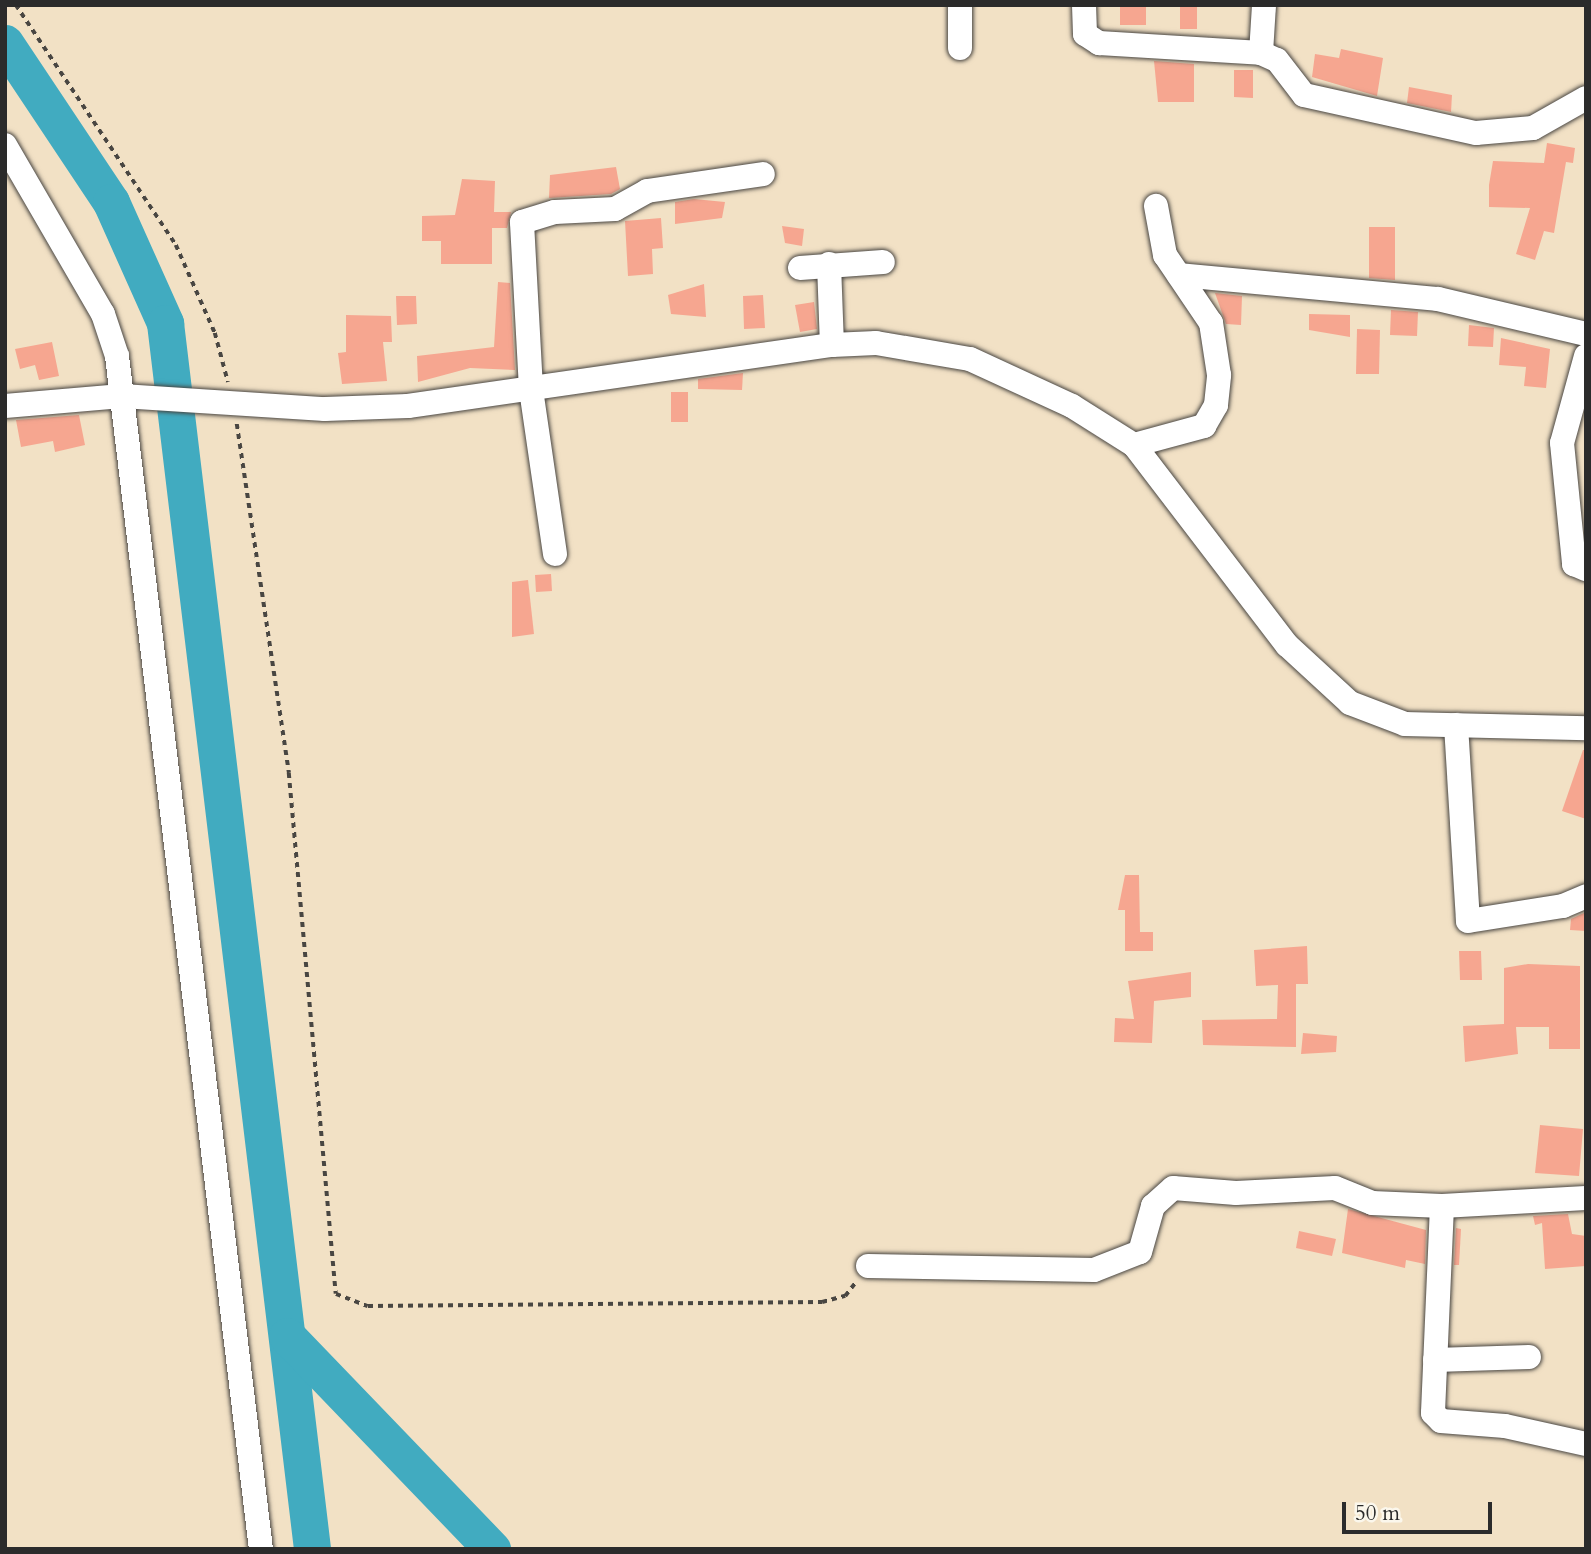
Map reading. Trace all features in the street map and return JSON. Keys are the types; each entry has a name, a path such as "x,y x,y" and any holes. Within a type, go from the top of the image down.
{"street":[{"path":"960,5 960,48"},
{"path":"1084,5 1086,34 1099,43 1261,53 1277,60 1304,95 1476,134 1533,128 1586,98"},
{"path":"1261,53 1264,5"},
{"path":"5,145 103,314 125,397 261,1549"},
{"path":"555,554 531,389 523,222 555,212 615,209 647,191 763,174"},
{"path":"1135,445 1195,432 1216,405 1211,323 1165,255 1156,206"},
{"path":"800,268 883,262"},
{"path":"829,264 832,345"},
{"path":"1180,275 1438,299 1586,334"},
{"path":"5,406 125,397 229,404 408,406 832,345 876,343 970,359 1072,406 1135,445 1312,671 1350,702 1405,724 1586,728"},
{"path":"1586,356 1562,443 1574,564 1586,569"},
{"path":"1456,725 1468,921 1563,906 1586,896"},
{"path":"868,1266 1094,1270 1140,1252 1153,1206 1173,1188 1236,1193 1335,1188 1372,1203 1442,1206 1586,1198"},
{"path":"1442,1206 1433,1413 1441,1421 1505,1426 1586,1444"},
{"path":"1435,1360 1529,1357"}],"path":[{"path":"16,5 176,245 215,333 289,773 336,1294 368,1306 822,1302 845,1296 868,1266"}],"building":[{"path":"1120,5 1146,5 1146,25 1120,25"},
{"path":"1180,5 1197,5 1197,29 1180,29"},
{"path":"1341,49 1383,58 1377,96 1312,77 1315,54 1339,58"},
{"path":"1154,61 1194,64 1194,102 1158,102"},
{"path":"1234,70 1253,70 1253,98 1234,97"},
{"path":"1409,87 1452,95 1451,112 1407,103"},
{"path":"1547,143 1575,148 1573,163 1566,162 1554,233 1544,231 1535,260 1516,254 1530,208 1489,207 1489,185 1493,161 1544,163"},
{"path":"616,167 620,189 611,194 549,198 550,175"},
{"path":"462,179 495,181 494,212 511,212 507,228 492,228 492,264 441,264 441,241 422,241 422,216 455,215"},
{"path":"694,199 725,202 722,218 675,224 675,202"},
{"path":"661,218 663,248 652,249 653,274 628,276 625,221"},
{"path":"782,226 804,229 802,246 785,243"},
{"path":"1369,227 1395,227 1395,280 1369,278"},
{"path":"498,282 510,283 515,370 470,368 418,382 417,356 494,347"},
{"path":"704,284 706,317 671,314 668,295"},
{"path":"1215,293 1242,296 1241,325 1226,324"},
{"path":"763,295 765,328 744,329 743,296"},
{"path":"396,296 416,296 417,324 397,325"},
{"path":"814,302 817,329 800,332 795,305"},
{"path":"1391,310 1418,312 1417,336 1390,335"},
{"path":"1309,314 1350,315 1350,337 1309,330"},
{"path":"346,315 391,316 392,342 383,342 387,381 342,384 338,353 346,352"},
{"path":"1469,325 1494,328 1493,347 1468,346"},
{"path":"1357,329 1380,330 1379,374 1356,374"},
{"path":"1501,338 1550,349 1546,388 1524,386 1526,367 1499,365"},
{"path":"52,342 59,376 39,380 35,365 20,369 15,349"},
{"path":"743,373 742,390 698,389 698,379"},
{"path":"671,392 688,392 688,422 671,422"},
{"path":"79,415 85,445 55,452 53,441 21,447 16,420"},
{"path":"551,574 552,591 536,592 535,575"},
{"path":"528,580 534,634 512,637 512,582"},
{"path":"1583,750 1586,750 1586,819 1562,811"},
{"path":"1125,875 1139,875 1140,932 1153,932 1153,951 1125,951 1125,910 1118,910"},
{"path":"1586,912 1586,931 1570,930 1571,919"},
{"path":"1307,946 1308,984 1296,984 1296,1047 1203,1045 1202,1020 1277,1019 1278,985 1256,986 1254,950"},
{"path":"1459,951 1481,951 1482,980 1460,980"},
{"path":"1528,964 1580,966 1580,1049 1549,1049 1549,1027 1516,1027 1518,1054 1465,1062 1463,1026 1504,1024 1504,968"},
{"path":"1191,972 1191,997 1154,1001 1152,1043 1114,1042 1115,1018 1134,1019 1128,981"},
{"path":"1303,1033 1337,1036 1336,1052 1301,1054"},
{"path":"1540,1125 1583,1129 1579,1176 1535,1173"},
{"path":"1348,1209 1426,1230 1425,1264 1406,1260 1405,1268 1342,1253"},
{"path":"1568,1214 1572,1234 1586,1236 1586,1266 1545,1269 1542,1223 1535,1225 1533,1216"},
{"path":"1456,1228 1461,1229 1459,1265 1454,1265"},
{"path":"1299,1231 1336,1239 1332,1256 1296,1248"}],"waterway":[{"path":"5,43 111,202 165,323 312,1549"},
{"path":"287,1336 492,1549"}]}
